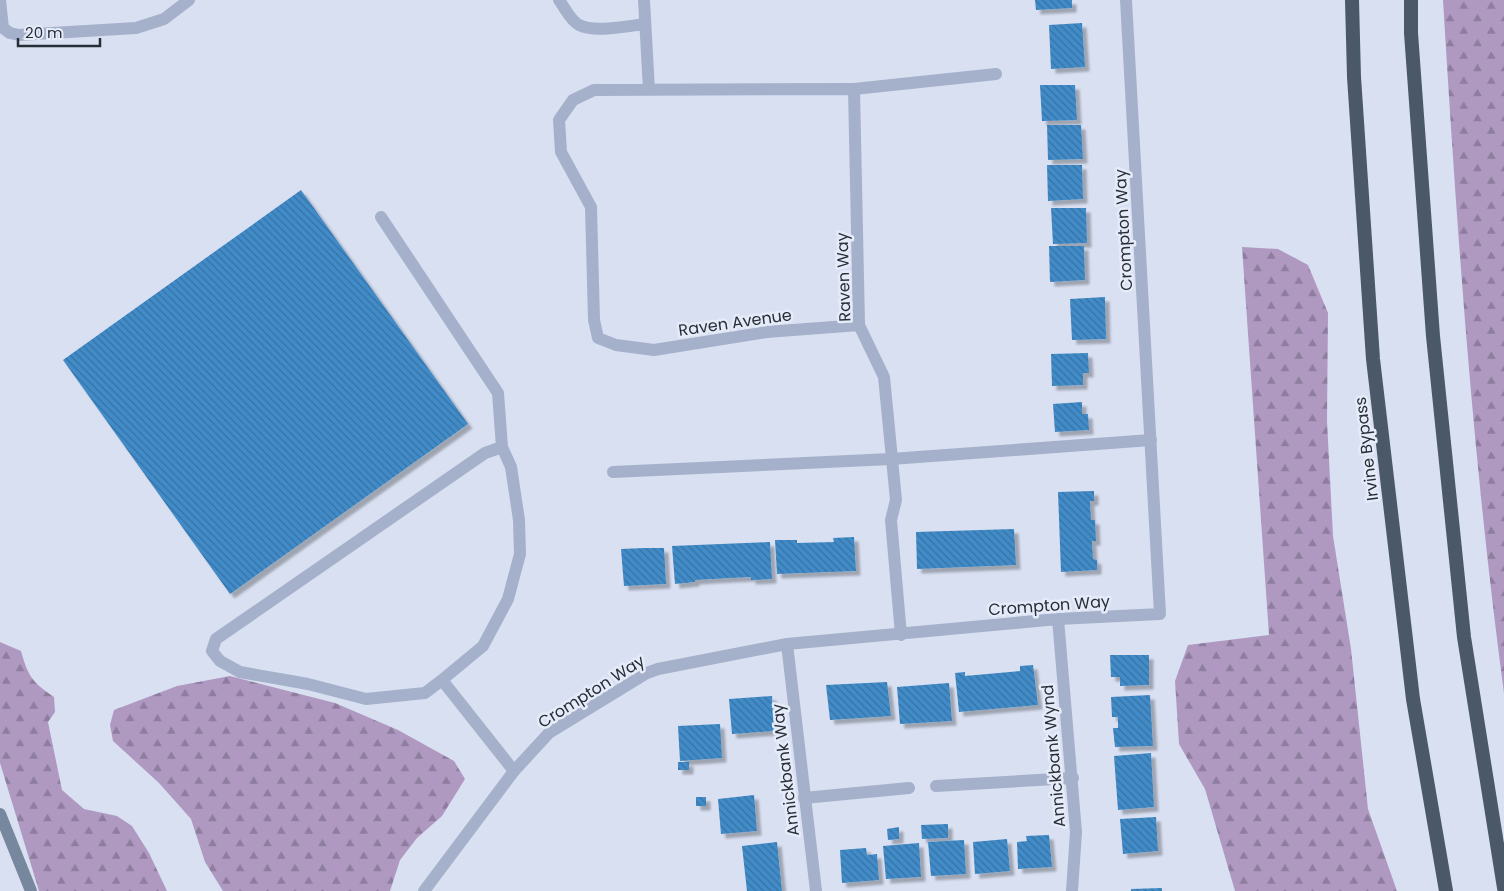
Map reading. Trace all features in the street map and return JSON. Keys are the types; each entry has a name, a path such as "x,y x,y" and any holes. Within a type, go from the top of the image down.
{"highway":[{"name":"Irvine Bypass","path":"1352,0 1354,76 1373,359 1413,699 1446,891"},
{"path":"1411,0 1411,33 1433,336 1464,637 1504,888"}],"main road":[{"path":"0,814 31,891"}],"street":[{"path":"0,0 3,28 10,33 19,35 136,28 164,19 190,0"},
{"path":"560,0 577,24 585,27 596,28 645,24"},
{"path":"644,0 649,90 854,89 996,74"},
{"name":"Crompton Way","path":"424,891 514,771 549,733 646,673 658,669 787,644 901,635 1058,619 1160,614 1126,0"},
{"name":"Raven Way","path":"854,89 859,325 884,377 896,500 891,520 901,635"},
{"name":"Raven Avenue","path":"649,90 594,90 573,100 559,120 561,152 592,207 594,320 598,338 616,345 654,350 767,332 859,325"},
{"path":"381,217 498,394 502,447 511,467 519,520 520,554 508,599 483,646 425,693 366,700 308,684 240,672 220,661 212,651 216,639 485,453 502,447"},
{"path":"613,472 891,459 1151,440"},
{"name":"Annickbank Wynd","path":"1058,619 1076,832 1072,891"},
{"name":"Annickbank Way","path":"787,644 816,891"},
{"path":"442,680 514,771"},
{"path":"936,786 1072,778"},
{"path":"804,798 909,788"}],"green space":[{"path":"1443,0 1504,0 1504,693 1483,520 1467,347"},
{"path":"1242,247 1278,249 1308,265 1328,313 1327,421 1333,536 1351,649 1368,809 1397,891 1235,891 1205,789 1179,744 1175,681 1188,645 1269,635"},
{"path":"0,642 21,651 32,678 54,697 55,712 48,722 62,790 84,809 117,816 132,826 149,853 167,891 39,891 0,763"},
{"path":"230,676 335,703 398,730 454,761 465,779 442,816 417,838 400,860 390,891 223,891 205,862 191,819 159,783 113,741 110,725 114,710 177,686"}],"building":[{"path":"1035,0 1072,0 1072,8 1036,10"},
{"path":"1082,23 1085,67 1051,69 1049,25"},
{"path":"1040,85 1075,85 1077,120 1042,121"},
{"path":"1047,125 1081,125 1083,159 1048,160"},
{"path":"1047,165 1082,165 1083,199 1048,201"},
{"path":"301,190 468,424 230,594 63,360"},
{"path":"1051,208 1086,208 1087,243 1053,244"},
{"path":"1049,246 1084,246 1085,280 1050,282"},
{"path":"1105,297 1106,339 1072,340 1070,299"},
{"path":"1088,353 1089,373 1083,373 1083,385 1052,386 1051,354"},
{"path":"1082,402 1082,414 1088,414 1089,430 1055,432 1053,404"},
{"path":"1094,491 1094,501 1090,501 1091,520 1095,520 1096,541 1092,541 1093,559 1097,560 1097,570 1061,572 1058,492"},
{"path":"1014,529 1016,565 917,569 916,532"},
{"path":"854,537 856,571 777,574 775,540 797,540 797,543 834,542 833,538"},
{"path":"770,542 772,579 730,578 695,580 695,582 675,584 672,546"},
{"path":"664,548 666,584 624,586 621,549"},
{"path":"1110,655 1149,655 1149,685 1120,686 1120,677 1111,677"},
{"path":"1033,665 1038,705 959,712 955,673 965,672 965,676 1020,671 1020,666"},
{"path":"887,682 891,716 830,720 826,685"},
{"path":"949,683 952,721 900,724 897,687"},
{"path":"1150,695 1153,746 1115,747 1113,728 1118,728 1118,717 1112,717 1111,697"},
{"path":"772,696 774,731 732,734 729,699"},
{"path":"720,724 722,758 680,761 678,726"},
{"path":"1151,753 1154,807 1118,810 1114,756"},
{"path":"678,762 689,762 689,770 678,770"},
{"path":"754,795 757,831 721,834 718,799"},
{"path":"696,797 706,797 706,806 696,806"},
{"path":"1156,817 1158,851 1123,854 1120,819"},
{"path":"948,824 948,838 922,839 921,825"},
{"path":"899,827 899,839 888,840 887,829"},
{"path":"1049,835 1052,867 1018,869 1017,842 1027,841 1026,836"},
{"path":"1007,839 1010,871 975,874 973,842"},
{"path":"964,840 966,874 931,876 928,842"},
{"path":"777,842 782,891 747,891 742,846"},
{"path":"919,843 921,877 886,879 883,846"},
{"path":"866,848 867,855 877,854 879,880 842,883 840,850"},
{"path":"1162,888 1162,891 1131,891 1131,889"}]}
